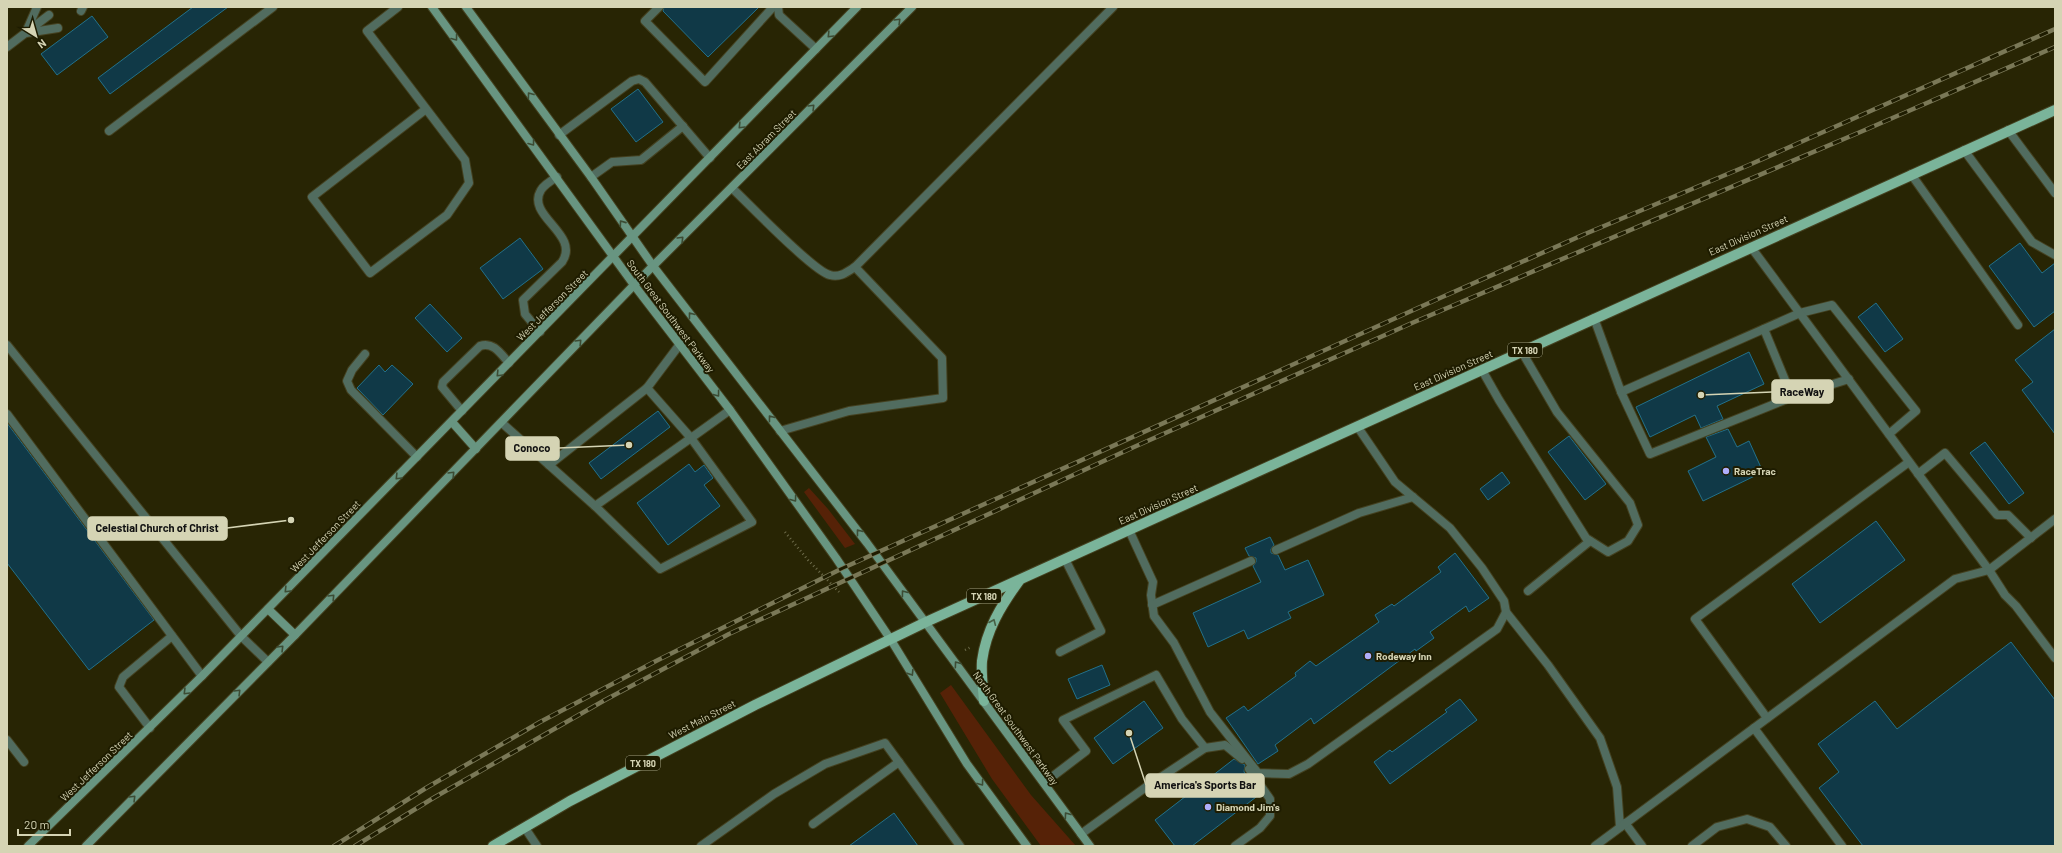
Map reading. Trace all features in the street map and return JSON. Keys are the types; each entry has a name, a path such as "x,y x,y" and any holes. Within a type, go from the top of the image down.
{"main road":[{"name":"South Great Southwest Parkway","path":"432,7 557,176 634,284 730,410 836,558 891,640"},
{"name":"South Great Southwest Parkway","path":"466,7 591,177 653,266 926,622"},
{"path":"633,238 857,7"},
{"name":"East Abram Street","path":"634,284 912,7"},
{"name":"East Division Street","path":"926,622 2055,110"},
{"name":"West Jefferson Street","path":"28,846 202,676 633,238"},
{"path":"86,846 295,635 634,284"},
{"path":"452,422 476,449"},
{"path":"984,701 982,662 987,636 998,611 1020,580"},
{"path":"268,609 295,635"},
{"name":"West Main Street","path":"493,846 570,801 755,705 926,622"},
{"name":"North Great Southwest Parkway","path":"926,622 1090,846"},
{"path":"891,640 967,764 1027,846"}],"street":[{"path":"25,33 36,7"},
{"path":"109,131 273,7"},
{"path":"398,7 367,31 465,160 469,183 447,215 370,273 312,197 426,109"},
{"path":"659,7 645,22 705,82 773,7"},
{"path":"778,7 780,15 816,49"},
{"path":"732,188 812,264 829,275 842,276 855,267 1113,7"},
{"path":"7,47 48,15"},
{"path":"25,33 58,28"},
{"path":"559,135 632,81 639,79 645,82 710,158"},
{"path":"591,177 612,162 641,160 683,126"},
{"path":"2008,130 2055,192"},
{"path":"1964,150 2032,242 2055,256"},
{"path":"1911,174 2018,325"},
{"path":"540,332 525,314 523,300 567,256 566,245 538,205 537,196 541,188 557,176"},
{"path":"1752,247 1989,570 2005,595 2016,606 2055,658"},
{"path":"780,430 849,411 943,398 942,358 855,267"},
{"path":"1621,392 1800,313 1832,305 1916,412 1889,434"},
{"path":"1594,318 1621,392 1650,454 1792,397 1849,379"},
{"path":"1764,329 1792,397"},
{"path":"462,411 444,392 442,387 443,382 480,346 486,344 491,345 509,363"},
{"path":"549,465 647,388 680,344"},
{"path":"7,345 241,636 268,662"},
{"path":"1482,370 1507,413 1586,538 1608,552 1628,541 1638,525 1630,503 1557,412 1522,352"},
{"path":"366,354 352,370 347,381 351,390 417,457"},
{"path":"502,422 595,506 660,569 752,522 691,438 647,388"},
{"path":"595,506 730,410"},
{"path":"7,414 202,676"},
{"path":"1357,426 1395,482 1450,528 1482,568 1504,601 1506,612 1548,665 1600,738 1617,787 1623,825 1642,846"},
{"path":"1918,474 1946,453 1997,515 2008,515 2031,538"},
{"path":"1767,718 1695,619 1909,462"},
{"path":"1276,550 1359,513 1413,497"},
{"path":"1595,846 1955,579 1989,570 2055,519"},
{"path":"1129,530 1152,582 1152,605 1154,616 1174,643 1210,712 1258,773 1276,775 1289,774 1308,764 1497,629 1506,612"},
{"path":"1528,591 1590,541"},
{"path":"1060,652 1101,631 1065,559"},
{"path":"1152,605 1251,561"},
{"path":"150,728 119,687 124,677 172,636"},
{"path":"1044,783 1086,751 1063,720 1156,675 1182,719 1205,748"},
{"path":"1754,728 1842,846"},
{"path":"7,740 24,762"},
{"path":"701,846 774,794 825,764 885,743 960,846"},
{"path":"1081,834 1146,787 1205,748 1224,745 1240,756 1270,799 1270,816 1260,828 1235,846"},
{"path":"813,824 899,762"},
{"path":"1692,846 1717,827 1747,819 1770,827 1786,846"},
{"path":"525,828 537,846"}],"path":[{"path":"785,532 808,560 839,592"}],"shaded area":[{"path":"809,488 828,509 855,544 845,548 804,492"},
{"path":"951,685 1031,795 1076,846 1041,846 992,779 940,693"}],"building":[{"path":"193,7 228,7 110,94 98,78"},
{"path":"664,7 759,7 708,57 663,11"},
{"path":"92,16 108,37 57,75 41,54"},
{"path":"638,89 663,122 636,142 611,109"},
{"path":"520,238 543,269 503,299 480,268"},
{"path":"2020,243 2042,273 2055,263 2055,311 2034,327 1989,266"},
{"path":"1876,303 1903,339 1885,352 1858,317"},
{"path":"430,304 462,338 447,352 415,318"},
{"path":"2055,329 2055,434 2022,390 2033,382 2015,360"},
{"path":"1749,352 1764,384 1717,406 1723,419 1701,428 1695,415 1650,437 1636,407"},
{"path":"379,365 385,372 392,365 413,384 383,415 357,388"},
{"path":"658,411 670,427 601,479 589,463"},
{"path":"7,423 154,620 89,670 7,563"},
{"name":"RaceTrac","path":"1728,429 1737,447 1749,441 1763,472 1703,501 1688,471 1716,457 1706,437"},
{"path":"1569,436 1606,484 1585,500 1548,452"},
{"path":"1985,442 2024,493 2009,504 1970,453"},
{"path":"689,464 695,472 704,465 713,478 704,485 720,506 668,545 637,503"},
{"path":"1502,472 1510,483 1488,500 1480,489"},
{"path":"1876,521 1905,560 1820,623 1792,584"},
{"path":"1270,537 1274,545 1271,549 1271,553 1278,555 1285,570 1308,560 1324,595 1288,612 1291,618 1248,639 1244,630 1208,647 1193,613 1261,582 1253,566 1256,562 1256,558 1249,556 1245,548"},
{"name":"Rodeway Inn","path":"1455,553 1489,598 1469,612 1466,606 1430,632 1434,638 1416,651 1415,649 1314,724 1311,718 1275,745 1278,751 1258,764 1226,718 1244,706 1248,711 1296,676 1295,673 1310,661 1316,666 1379,622 1375,615 1392,604 1394,606 1441,572 1438,567"},
{"path":"2011,642 2055,700 2055,846 1863,846 1819,788 1839,772 1818,744 1875,701 1897,729"},
{"path":"1102,665 1110,685 1077,699 1068,679"},
{"path":"1460,699 1477,720 1390,784 1374,762 1390,750 1392,752 1447,712 1445,710"},
{"path":"1144,701 1163,728 1113,764 1094,738"},
{"name":"Diamond Jim's","path":"1234,759 1245,765 1244,772 1260,794 1192,846 1175,846 1155,820"},
{"path":"894,813 918,846 849,846"}],"railway":[{"path":"334,846 426,788 540,722 656,661 843,568 1440,298 1585,234 1749,165 2055,29"},
{"path":"355,846 435,797 605,700 729,634 1134,447 1412,323 1865,130 2055,47"}],"place":[{"name":"RaceWay","path":"1701,395"},
{"name":"Conoco","path":"629,445"},
{"name":"RaceTrac","path":"1726,471"},
{"name":"Celestial Church of Christ","path":"291,520"},
{"name":"Rodeway Inn","path":"1368,656"},
{"name":"America's Sports Bar","path":"1129,733"},
{"name":"Diamond Jim's","path":"1208,807"}]}
